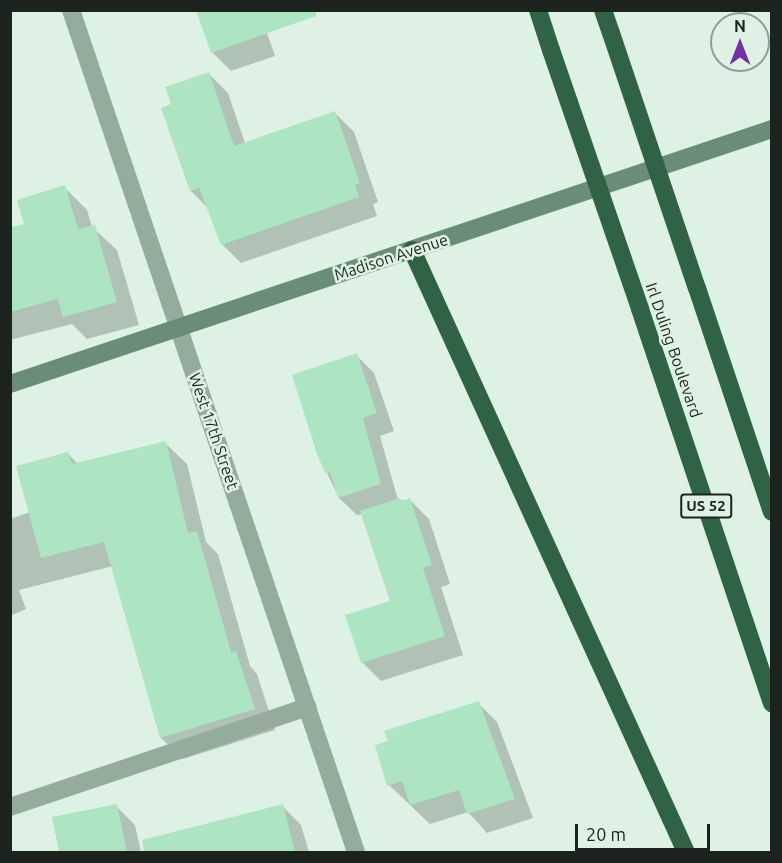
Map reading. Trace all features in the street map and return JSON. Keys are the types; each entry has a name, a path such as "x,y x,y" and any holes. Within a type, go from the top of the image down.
{"highway":[{"name":"Irl Duling Boulevard","path":"538,10 771,703"},
{"path":"603,10 771,512"},
{"path":"412,250 686,852"}],"street":[{"name":"West 17th Street","path":"71,10 356,852"},
{"name":"Madison Avenue","path":"10,384 771,129"},
{"path":"10,807 308,707"}],"building":[{"path":"196,10 316,10 316,16 211,53"},
{"path":"209,72 234,146 335,111 360,183 355,185 359,197 221,245 199,188 190,191 161,108 171,104 165,87"},
{"path":"65,185 78,229 95,225 117,302 63,317 58,299 10,312 10,227 24,224 17,200"},
{"path":"357,353 377,413 363,418 381,484 338,498 330,472 326,474 318,457 292,375"},
{"path":"166,441 188,533 197,531 231,652 236,651 255,709 160,738 104,542 41,558 16,466 68,452 72,464"},
{"path":"400,498 401,501 410,498 432,565 423,568 445,636 361,663 345,615 390,601 360,511"},
{"path":"479,701 515,799 467,814 459,790 410,805 402,781 387,786 375,745 388,741 384,731"},
{"path":"117,804 127,852 59,852 52,817"},
{"path":"283,804 295,852 144,852 142,840"}]}
